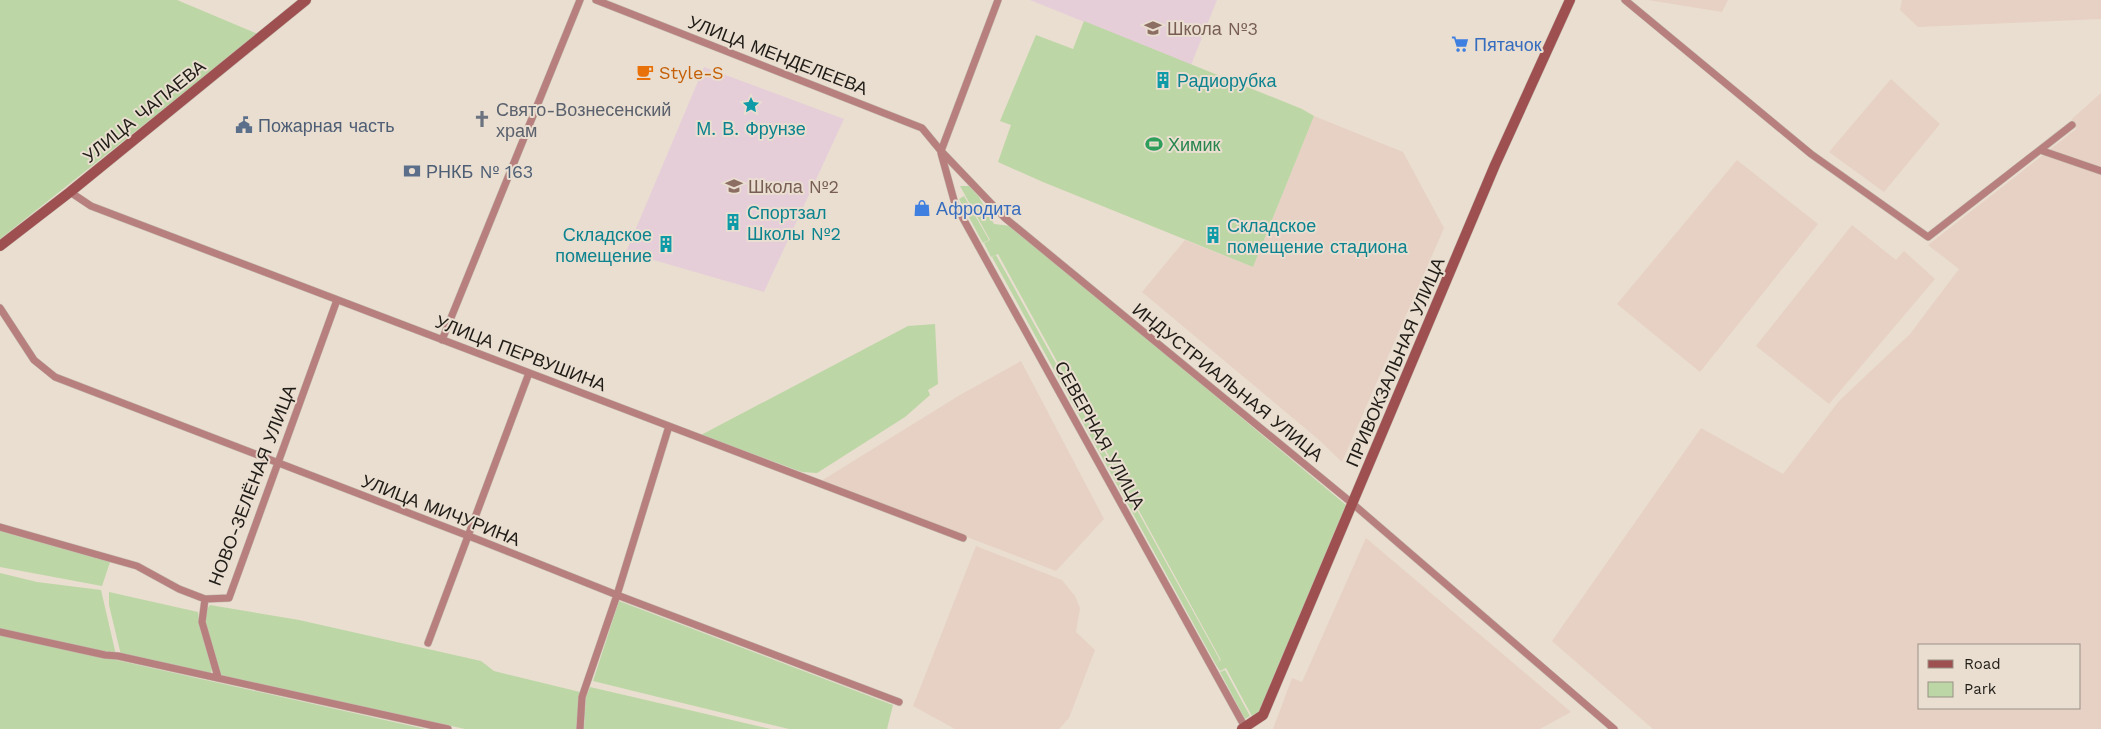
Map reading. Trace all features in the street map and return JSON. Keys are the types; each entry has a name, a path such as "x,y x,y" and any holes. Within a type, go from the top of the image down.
{"main road":[{"name":"УЛИЦА ЧАПАЕВА","path":"0,246 70,192 306,0"},
{"name":"ПРИВОКЗАЛЬНАЯ УЛИЦА","path":"1244,728 1263,715 1495,165 1570,0"}],"street":[{"path":"442,340 580,0"},
{"name":"УЛИЦА МЕНДЕЛЕЕВА","path":"596,0 922,128 941,151"},
{"path":"941,151 998,0"},
{"path":"1626,0 1811,154 1928,238 2072,125"},
{"path":"2040,150 2101,171"},
{"name":"ИНДУСТРИАЛЬНАЯ УЛИЦА","path":"941,151 1005,218 1352,504 1614,729"},
{"name":"СЕВЕРНАЯ УЛИЦА","path":"941,151 956,204 1244,728"},
{"name":"УЛИЦА ПЕРВУШИНА","path":"70,192 91,206 963,538"},
{"name":"НОВО-ЗЕЛЁНАЯ УЛИЦА","path":"0,527 138,566 179,589 205,599 229,598 337,300"},
{"name":"УЛИЦА МИЧУРИНА","path":"0,308 34,360 56,377 617,595 899,702"},
{"path":"428,643 529,373"},
{"path":"580,729 582,697 617,595 669,426"},
{"path":"205,599 202,622 218,677"},
{"path":"0,632 218,677 448,729"}],"shaded area":[{"name":"Школа №3","path":"1030,0 1217,0 1191,65"},
{"path":"1648,0 1728,0 1722,12"},
{"path":"1902,0 2101,0 2101,19 1918,27 1900,10"},
{"name":"Школа №2","path":"704,67 844,119 764,292 626,252"},
{"path":"1891,79 1940,124 1884,192 1829,152"},
{"path":"2101,93 2101,729 1653,729 1552,641 1701,428 1783,474 1839,401 1910,334 1959,269 1928,245 2076,129 2072,119"},
{"path":"1314,116 1403,152 1444,228 1342,462 1318,439 1142,292 1185,240 1253,267"},
{"path":"1737,160 1818,224 1700,372 1617,304"},
{"path":"1852,225 1896,260 1904,251 1935,279 1829,404 1756,346"},
{"path":"1021,361 1104,519 1056,571 821,481 960,395"},
{"path":"1366,538 1571,712 1540,729 1273,729 1292,678 1302,682"},
{"path":"976,546 1062,580 1075,596 1080,608 1076,632 1095,650 1069,718 1059,729 955,729 913,706"}],"green space":[{"path":"0,0 177,0 258,34 0,239"},
{"name":"Химик","path":"1084,21 1302,109 1314,116 1253,267 998,162 1011,125 1000,121 1036,35 1073,49"},
{"path":"960,186 969,186 979,197 994,224 1011,226 1029,240 1346,505 1261,710 1253,718 1226,668 1220,671 1215,663 1221,660 998,254 991,257 984,243 990,240"},
{"path":"964,196 989,240 983,243 959,199"},
{"path":"996,255 1220,660 1215,663 992,257"},
{"path":"935,324 938,384 928,390 930,395 905,417 817,473 802,472 701,435 908,326"},
{"path":"0,531 110,562 102,586 0,567"},
{"path":"0,573 37,582 101,590 116,655 0,629"},
{"path":"109,592 198,612 200,628 212,669 211,673 121,655 109,605"},
{"path":"619,601 893,705 887,729 789,729 593,681"},
{"path":"210,605 299,620 481,661 494,671 580,692 576,729 465,729 220,675 207,637 204,613"},
{"path":"0,634 425,729 0,729"},
{"path":"1225,670 1250,716 1245,719 1220,672"},
{"path":"590,687 771,729 584,729 586,697"}],"place":[{"name":"Школа №3","path":"1153,28"},
{"name":"Пятачок","path":"1460,44"},
{"name":"Style-S","path":"645,72"},
{"name":"Радиорубка","path":"1163,80"},
{"name":"М. В. Фрунзе","path":"751,105"},
{"name":"Свято-Вознесенский храм","path":"482,119"},
{"name":"Пожарная часть","path":"244,125"},
{"name":"Химик","path":"1154,144"},
{"name":"РНКБ № 163","path":"412,171"},
{"name":"Школа №2","path":"734,186"},
{"name":"Афродита","path":"922,208"},
{"name":"Спортзал Школы №2","path":"733,222"},
{"name":"Складское помещение стадиона","path":"1213,235"},
{"name":"Складское помещение","path":"666,244"}]}
